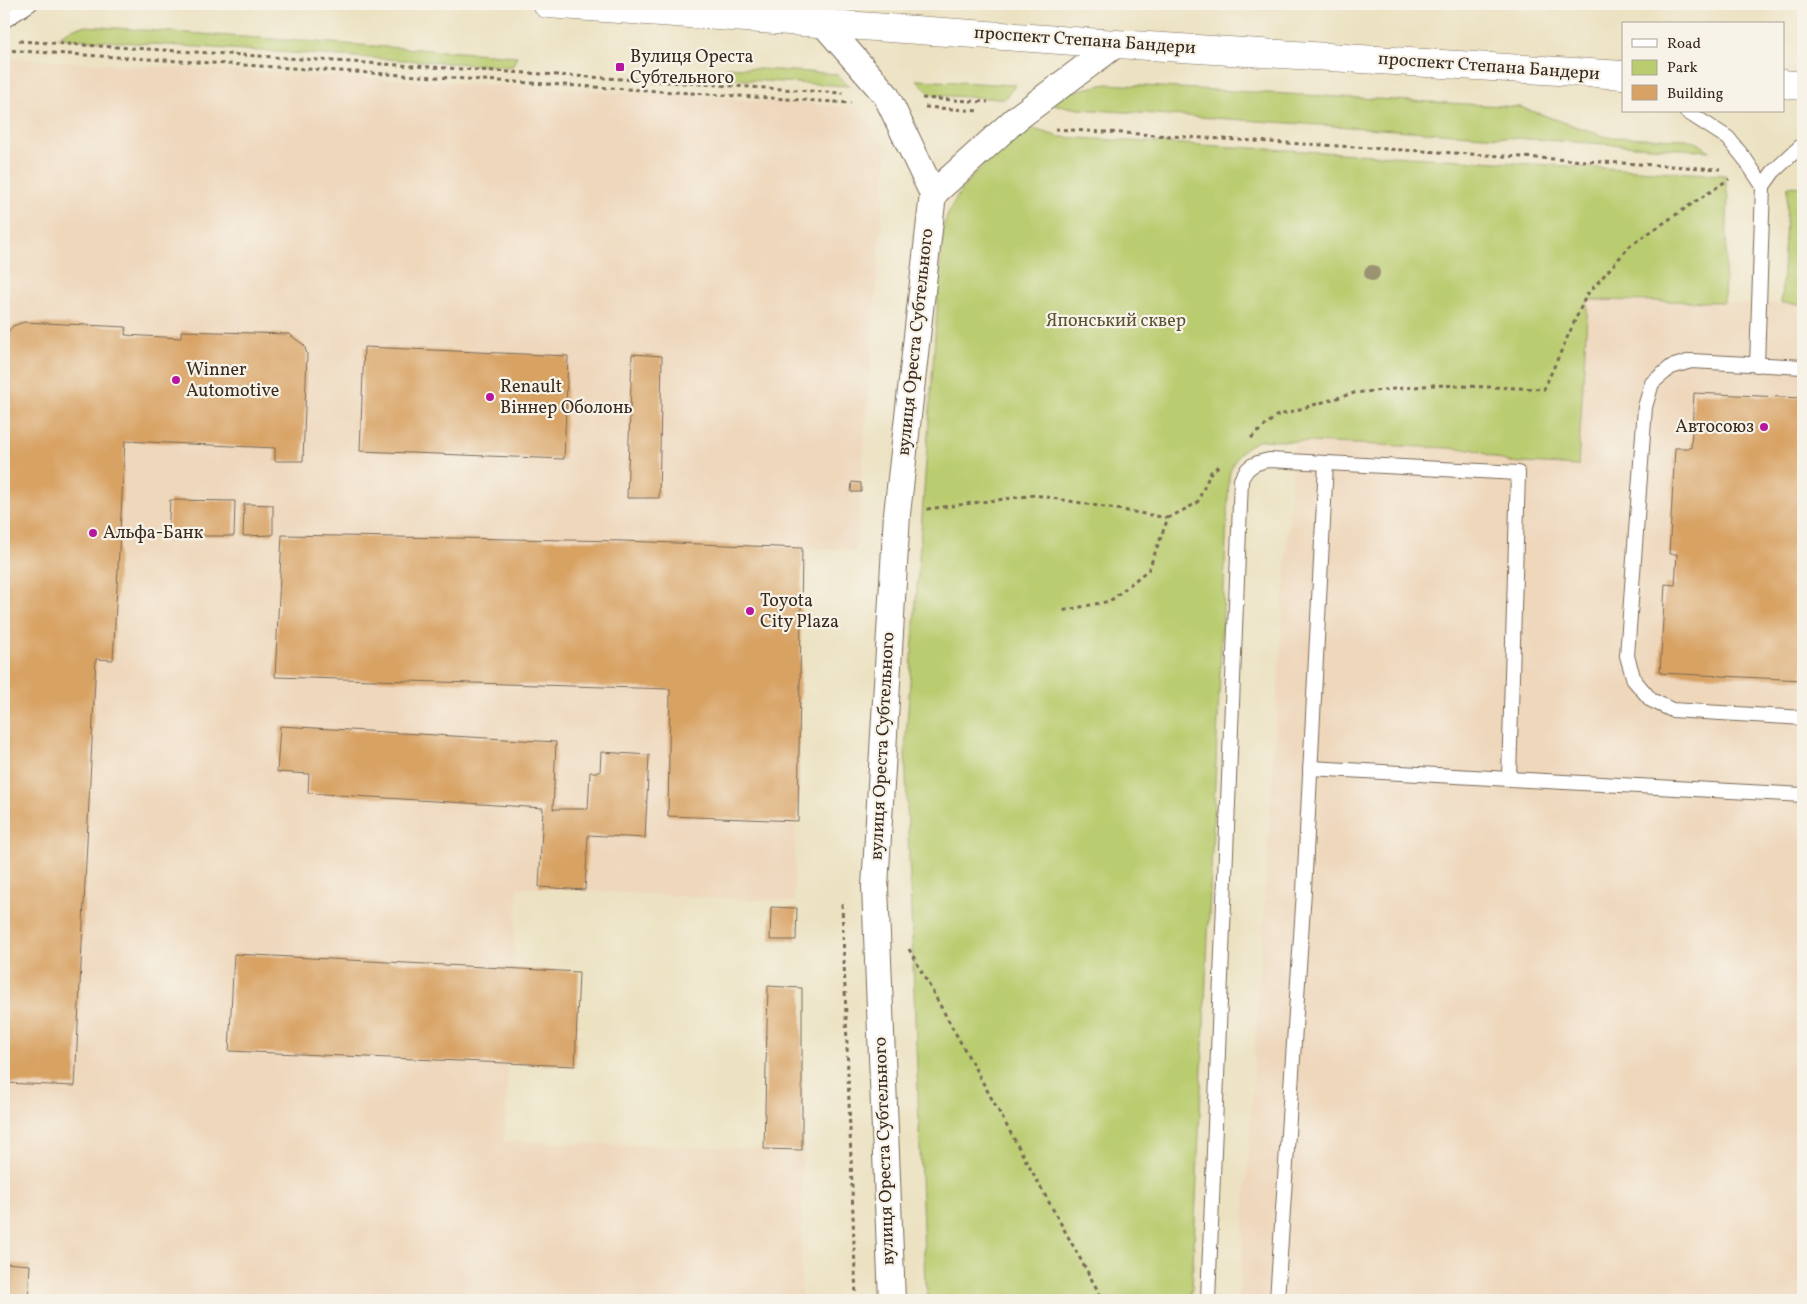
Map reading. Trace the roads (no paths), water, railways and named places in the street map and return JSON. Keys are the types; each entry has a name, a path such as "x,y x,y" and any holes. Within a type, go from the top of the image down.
{"main road":[{"name":"проспект Степана Бандери","path":"547,4 1617,78"},
{"path":"1784,84 1803,86"}],"street":[{"path":"823,23 886,95 933,194 1017,118 1116,44"},
{"name":"вулиця Ореста Субтельного","path":"892,1300 875,887 897,514 933,194"}],"lane":[{"path":"4,21 30,4"},
{"path":"1688,112 1728,138 1745,158 1763,186"},
{"path":"1757,364 1763,186 1773,172 1803,144"},
{"path":"1803,367 1691,361 1671,367 1652,383 1645,407 1627,656 1634,680 1651,700 1672,710 1803,718"},
{"path":"1208,1300 1241,480 1246,469 1255,463 1269,460 1518,473 1509,777"},
{"path":"1277,1300 1310,768 1326,463"},
{"path":"1310,768 1509,777 1803,795"}],"place":[{"name":"Вулиця Ореста Субтельного","path":"620,67"},
{"name":"Winner Automotive","path":"176,380"},
{"name":"Renault Віннер Оболонь","path":"490,397"},
{"name":"Автосоюз","path":"1764,427"},
{"name":"Альфа-Банк","path":"93,533"},
{"name":"Toyota City Plaza","path":"750,611"}],"park label":[{"name":"Японський сквер","path":"1116,321"}]}
